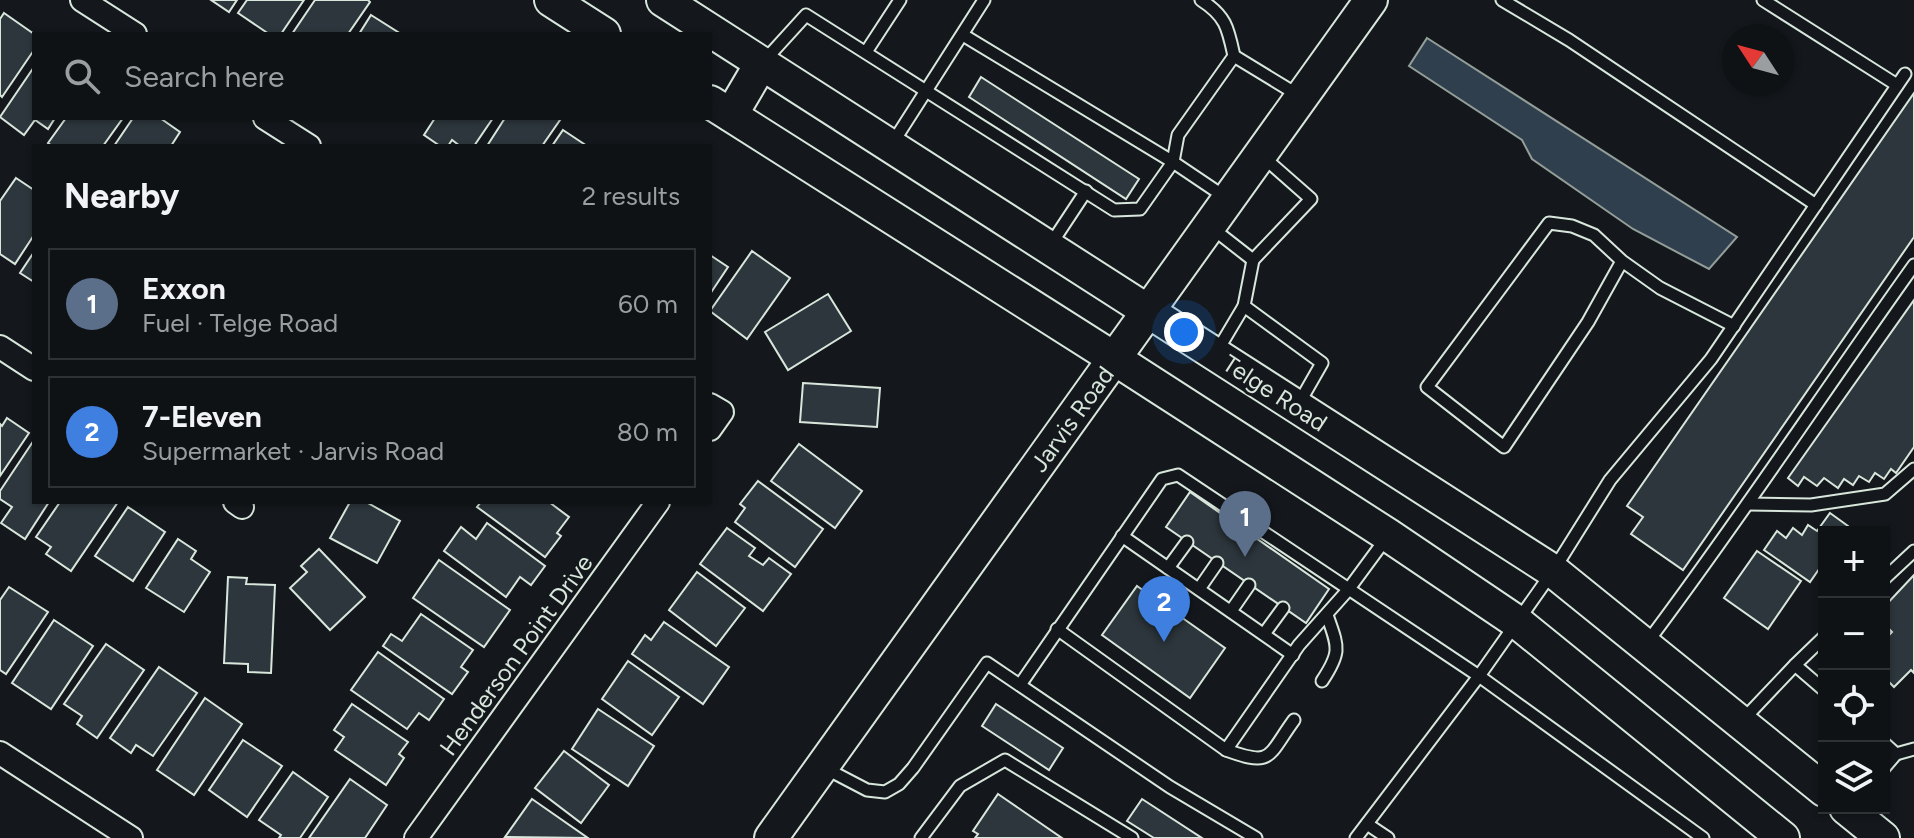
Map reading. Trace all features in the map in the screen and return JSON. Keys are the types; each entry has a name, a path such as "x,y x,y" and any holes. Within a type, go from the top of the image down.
{"main road":[{"path":"551,0 601,32"},
{"name":"Telge Road","path":"663,0 1553,571 1818,785"},
{"name":"Jarvis Road","path":"771,838 1371,0"},
{"path":"761,64 721,108 1388,535 1517,622 1783,838"},
{"name":"Telge Road","path":"1854,814 1883,838"}],"street":[{"path":"82,0 132,32"},
{"path":"268,120 306,144"},
{"path":"0,347 32,368"},
{"name":"Henderson Point Drive","path":"416,838 657,504"},
{"path":"0,753 131,838"}],"lane":[{"path":"866,52 900,0"},
{"path":"890,147 984,0"},
{"path":"761,64 806,15 1114,210 1140,209 1173,162 1178,135 1234,56 1228,24 1201,0"},
{"path":"1502,0 1569,40 1816,205"},
{"path":"1763,0 1897,85"},
{"path":"963,35 1173,162 1229,200"},
{"path":"1234,56 1302,97"},
{"path":"1356,838 1479,676 1553,571 1610,480 1711,359 1905,74"},
{"path":"1215,355 1244,306 1253,260 1311,199 1261,154"},
{"path":"1048,248 1086,191"},
{"path":"1622,261 1588,322 1504,447 1427,387 1549,223 1572,226 1594,235 1622,261 1660,288 1734,326"},
{"path":"1209,227 1253,260"},
{"path":"1645,645 1720,547 1914,265"},
{"path":"1244,306 1322,363 1297,407"},
{"path":"1748,504 1811,505 1885,494 1914,469"},
{"path":"1020,685 1162,479 1178,475 1214,504 1310,570 1348,590 1479,676 1703,838"},
{"path":"1226,750 1293,655 1348,590 1388,535"},
{"path":"1122,536 1293,655"},
{"path":"1168,568 1187,542"},
{"path":"1890,573 1914,551"},
{"path":"1199,589 1217,563"},
{"path":"1231,611 1249,585"},
{"path":"1264,634 1283,608"},
{"path":"1322,681 1332,666 1338,647 1327,615"},
{"path":"1057,629 1226,750 1255,760 1268,756 1294,720"},
{"path":"1741,722 1818,643"},
{"path":"822,767 867,790 885,792 899,784 987,663 1170,787 1256,838"},
{"path":"1795,665 1818,685"},
{"path":"1890,748 1896,754"},
{"path":"1890,761 1896,754 1914,749"},
{"path":"921,838 960,786 1005,760 1132,838"},
{"path":"1367,824 1388,838"}],"water":[{"path":"1427,38 1737,237 1709,269 1633,229 1532,159 1522,140 1409,66"}],"building":[{"path":"211,0 237,0 229,12"},
{"path":"247,0 304,0 282,32 266,32 238,13"},
{"path":"315,0 370,2 349,32 293,32"},
{"path":"4,13 32,33 32,53 2,97 0,95 0,19"},
{"path":"371,15 398,32 360,32"},
{"path":"32,70 32,120 35,120 24,135 0,117"},
{"path":"981,77 1139,179 1126,199 969,97"},
{"path":"1914,93 1914,237 1683,570 1631,534 1643,517 1627,506"},
{"path":"35,120 54,120 48,129"},
{"path":"65,120 122,120 104,144 48,143"},
{"path":"132,120 163,120 180,132 172,144 115,144"},
{"path":"434,120 492,120 475,144 457,144 452,140 449,144 437,144 424,135"},
{"path":"504,120 560,120 543,144 488,144"},
{"path":"563,130 584,144 553,144"},
{"path":"16,178 32,189 32,238 15,264 0,254 0,201"},
{"path":"752,251 790,278 747,339 712,313"},
{"path":"32,255 32,281 20,273"},
{"path":"712,256 728,267 712,291"},
{"path":"828,294 851,331 788,370 765,332"},
{"path":"1914,300 1914,447 1896,473 1891,469 1884,479 1875,473 1869,482 1859,476 1853,485 1844,479 1838,488 1824,478 1817,486 1804,477 1798,486 1788,478"},
{"path":"803,383 880,388 877,427 800,422"},
{"path":"7,418 29,433 0,476 0,424 2,426"},
{"path":"32,443 32,504 48,504 25,539 1,523 12,507 0,499 0,491"},
{"path":"799,444 862,491 835,528 771,481"},
{"path":"758,481 823,529 795,567 735,522 745,508 740,504"},
{"path":"1190,492 1329,589 1306,623 1166,527"},
{"path":"59,504 117,504 71,571 46,554 51,547 36,537"},
{"path":"349,504 370,504 400,521 377,563 330,538"},
{"path":"479,504 552,504 569,517 557,533 561,536 545,557 477,507"},
{"path":"128,507 165,532 133,581 95,556"},
{"path":"1830,513 1848,526 1821,526"},
{"path":"487,523 545,566 531,585 520,577 506,597 444,551 461,527 476,539"},
{"path":"1808,525 1817,531 1818,571 1810,582 1764,550 1777,531 1786,538 1793,528 1802,535"},
{"path":"727,528 755,548 749,556 763,565 769,558 791,574 763,611 700,564"},
{"path":"178,539 196,551 191,559 210,572 184,612 146,588"},
{"path":"319,549 365,597 330,630 290,588 307,572 301,566"},
{"path":"1757,551 1801,581 1768,629 1724,598"},
{"path":"439,560 510,610 484,647 413,598"},
{"path":"697,572 745,608 716,646 669,610"},
{"path":"1914,575 1914,673 1911,670 1894,687 1890,683 1890,601"},
{"path":"228,577 247,578 246,584 275,585 271,673 248,672 248,664 224,663"},
{"path":"1137,586 1225,648 1190,698 1102,635"},
{"path":"9,587 48,612 6,674 0,670 0,600"},
{"path":"421,614 473,650 461,667 468,672 452,694 383,646 391,634 402,641"},
{"path":"54,620 93,646 51,709 12,683"},
{"path":"664,622 729,667 703,704 632,654 645,635 651,640"},
{"path":"106,644 144,670 97,738 77,724 82,716 64,704"},
{"path":"378,652 444,699 429,720 419,713 407,729 351,690"},
{"path":"628,661 679,697 652,735 602,699"},
{"path":"159,667 197,693 153,756 136,745 131,753 110,738"},
{"path":"205,698 242,724 194,795 157,770"},
{"path":"352,704 408,742 399,754 404,758 386,785 335,750 344,737 334,730"},
{"path":"996,704 1063,748 1049,770 982,726"},
{"path":"598,709 654,746 628,786 572,749"},
{"path":"243,740 282,766 247,817 209,790"},
{"path":"564,751 609,785 581,823 535,788"},
{"path":"293,772 328,797 300,838 279,838 281,835 259,820"},
{"path":"350,779 387,805 365,838 309,838"},
{"path":"998,794 1062,838 975,838 978,834 973,831"},
{"path":"532,799 588,838 505,837"},
{"path":"1142,799 1202,838 1154,838 1127,821"}],"place":[{"name":"Exxon","path":"1245,557"},
{"name":"7-Eleven","path":"1164,642"}]}
